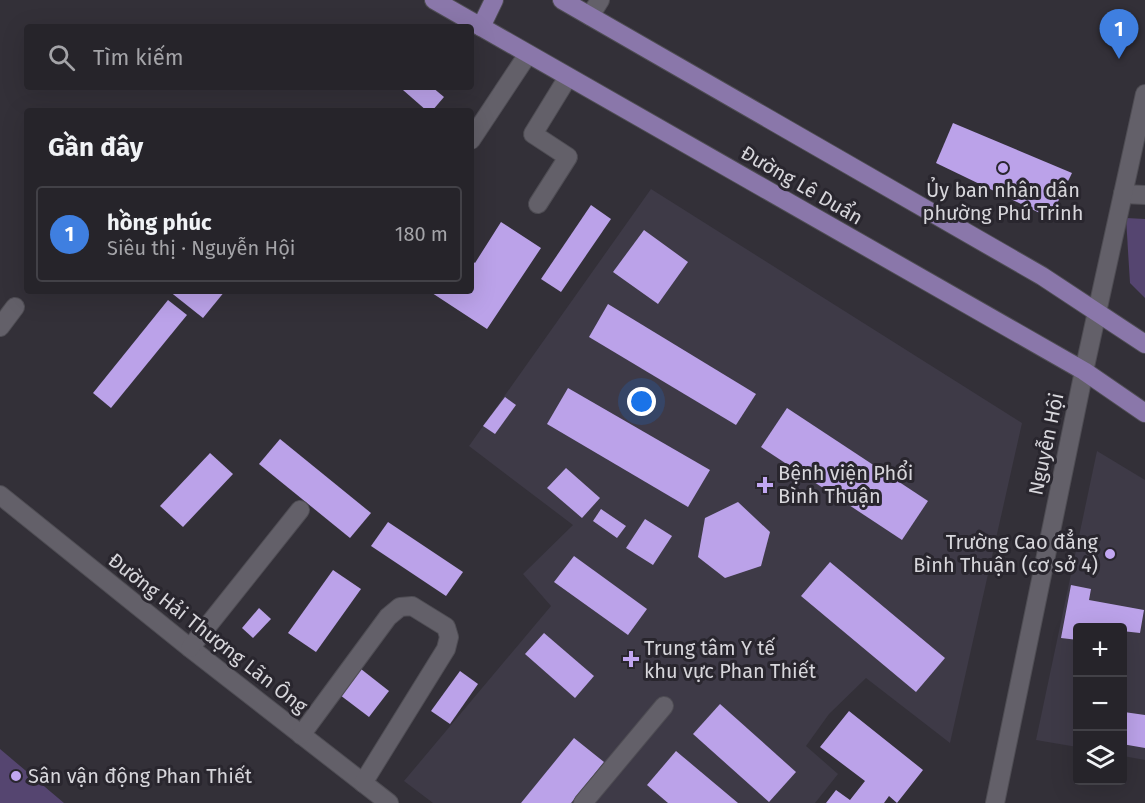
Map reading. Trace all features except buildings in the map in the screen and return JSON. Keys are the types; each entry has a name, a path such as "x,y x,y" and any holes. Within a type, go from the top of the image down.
{"main road":[{"name":"Đường Lê Duẩn","path":"434,0 1084,371 1145,412"},
{"path":"481,27 494,0"},
{"name":"Đường Lê Duẩn","path":"562,0 1042,276 1145,344"}],"street":[{"path":"590,16 600,0"},
{"path":"474,135 528,54"},
{"path":"538,204 568,157 533,134 568,77"},
{"name":"Nguyễn Hội","path":"995,803 1084,371 1145,94"},
{"path":"1124,194 1145,195"},
{"path":"0,327 15,308"},
{"name":"Đường Hải Thượng Lãn Ông","path":"0,495 190,648 389,803"},
{"path":"190,648 300,510"},
{"path":"301,735 388,617 400,607 412,606 446,627 449,637 446,648 363,783"},
{"path":"583,803 664,706"}],"shaded area":[{"name":"Bệnh viện Phổi Bình Thuận","path":"651,189 1022,423 950,743 866,678 829,714 806,746 838,774 815,803 433,803 404,781 551,606 523,574 573,525 469,446"},
{"path":"1126,218 1145,219 1145,298 1130,283"},
{"name":"Trường Cao đẳng Bình Thuận (cơ sở 4)","path":"1097,451 1145,480 1145,760 1127,757 1127,623 1073,623 1073,746 1036,740"},
{"name":"Sân vận động Phan Thiết","path":"0,749 64,803 0,803"}],"place":[{"name":"hồng phúc","path":"1119,59"},
{"name":"Ủy ban nhân dân phường Phú Trinh","path":"1003,168"},
{"name":"Bệnh viện Phổi Bình Thuận","path":"765,485"},
{"name":"Trường Cao đẳng Bình Thuận (cơ sở 4)","path":"1110,554"},
{"name":"Trung tâm Y tế khu vực Phan Thiết","path":"631,659"},
{"name":"Sân vận động Phan Thiết","path":"16,776"}]}
